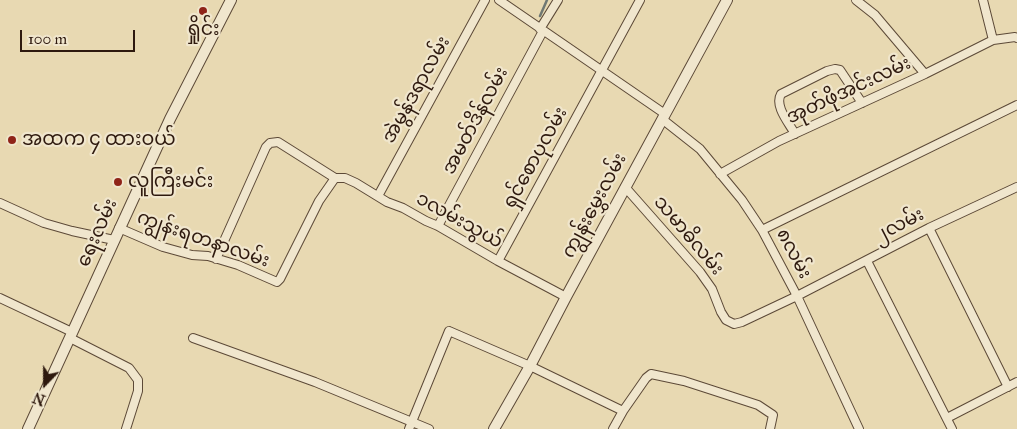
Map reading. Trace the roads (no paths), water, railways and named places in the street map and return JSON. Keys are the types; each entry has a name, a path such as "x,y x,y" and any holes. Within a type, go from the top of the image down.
{"street":[{"name":"အဲမွန်ဒရာလမ်း","path":"378,196 485,0"},
{"name":"၈လမ်း","path":"499,0 664,116 700,148 742,200 762,230 797,296 859,429"},
{"name":"အမတ်ဒိန်လမ်း","path":"438,226 558,0"},
{"name":"ရှင်စောပုလမ်း","path":"498,261 640,0"},
{"name":"ကျွန်းမွှေးလမ်း","path":"494,429 530,366 727,0"},
{"path":"856,0 875,15 925,74"},
{"path":"983,0 994,40 1015,36 1017,38"},
{"name":"ရေးလမ်း","path":"28,429 119,228 228,1"},
{"name":"အုတ်ဖိုအင်းလမ်း","path":"720,174 779,141 994,40"},
{"path":"795,134 779,106 778,99 781,94 827,71 840,70 862,103"},
{"path":"762,230 1017,106"},
{"name":"၁လမ်းသွယ်","path":"216,258 266,147 270,143 278,142 336,178 345,178 356,182 387,202 438,226 498,261 566,297"},
{"name":"ကျွန်းရတနာလမ်း","path":"119,228 163,247 192,255 208,256 238,265 276,282 280,279 319,201 336,178"},
{"name":"သမာဓိလမ်း","path":"625,188 700,272 712,289 726,320 734,324 742,322 797,296"},
{"name":"၂လမ်း","path":"797,296 929,228 1017,188"},
{"path":"0,203 44,223 114,240"},
{"path":"929,228 1008,386"},
{"path":"867,261 952,429"},
{"path":"0,298 129,368 138,380 138,391 126,429"},
{"path":"411,425 449,330 530,366 623,411"},
{"path":"193,338 315,382 411,425 429,429"},
{"path":"613,429 623,411 646,378 651,374 684,381 758,406 773,415 770,429"},
{"path":"947,418 1017,382"}],"waterway":[{"path":"540,16 547,0"}],"place":[{"name":"ရှိုင်း","path":"203,11"},
{"name":"အထက ၄ ထားဝယ်","path":"12,140"},
{"name":"လူကြီးမင်း","path":"118,182"}]}
